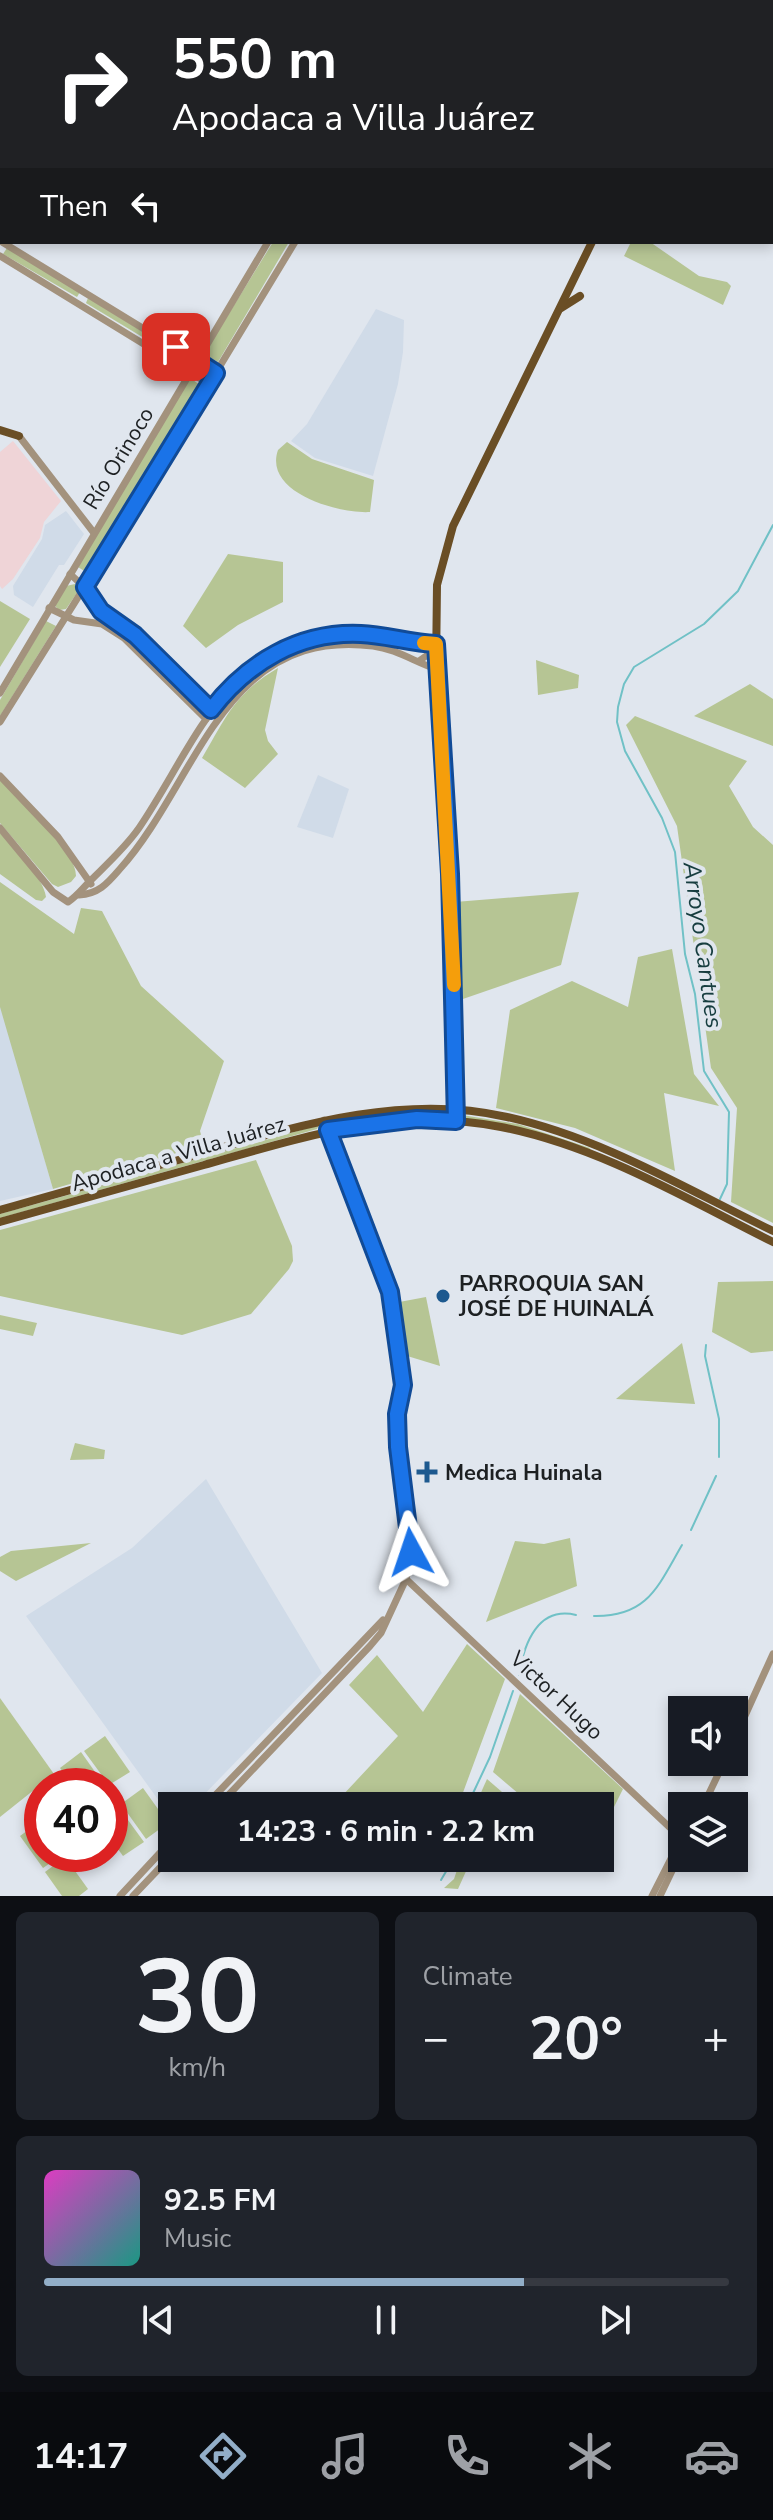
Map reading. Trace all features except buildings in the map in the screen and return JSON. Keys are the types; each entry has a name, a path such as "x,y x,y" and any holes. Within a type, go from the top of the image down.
{"main road":[{"path":"456,1121 450,874 436,669 437,585 453,526 591,244"},
{"path":"561,308 580,296"},
{"path":"0,430 19,436"},
{"name":"Apodaca a Villa Juárez","path":"0,1210 324,1120 414,1109 456,1110 505,1116 600,1146 773,1231"},
{"name":"Apodaca a Villa Juárez","path":"0,1222 328,1130 417,1119 503,1127 571,1146 623,1168 773,1242"}],"street":[{"path":"6,244 216,373"},
{"name":"Río Orinoco","path":"0,693 267,244"},
{"name":"Río Orinoco","path":"0,722 294,244"},
{"path":"0,256 209,384"},
{"path":"19,436 94,533"},
{"path":"70,574 85,587 97,605 135,635 218,717"},
{"path":"86,620 97,605"},
{"path":"49,608 66,616 102,624 124,638 213,725"},
{"path":"0,828 53,892 68,902 79,895 120,852 141,824 211,710 246,671 266,657 299,642 360,634 436,647"},
{"path":"79,895 96,893 139,844 218,717 237,693 270,667 301,652 341,645 390,650 436,669"},
{"path":"419,661 436,647"},
{"path":"0,776 58,837 96,893"},
{"path":"232,1792 360,1659 387,1617 406,1579 411,1540 398,1447 397,1414 403,1385 392,1302 324,1120"},
{"name":"Victor Hugo","path":"406,1579 668,1826"},
{"path":"219,1792 379,1630"},
{"path":"748,1709 773,1654"},
{"path":"120,1896 158,1855"},
{"path":"652,1896 668,1864"},
{"path":"133,1896 158,1870"},
{"path":"662,1892 672,1872"}],"shaded area":[{"path":"376,309 404,320 398,384 373,476 315,458 291,441 307,424"},
{"path":"13,441 61,501 44,522 40,538 13,579 2,589 0,452"},
{"path":"66,511 84,534 64,565 59,565 33,607 14,595 13,586 42,539 45,525"},
{"path":"318,775 349,789 333,838 297,827"},
{"path":"0,1007 53,1189 0,1201"},
{"path":"206,1479 322,1673 207,1792 158,1792 158,1800 26,1616 132,1548"}],"green space":[{"path":"272,244 288,244 218,362 204,354"},
{"path":"630,244 653,244 699,276 727,282 731,286 723,305 624,256"},
{"path":"7,248 80,292 77,297 3,254"},
{"path":"88,298 189,360 187,364 86,303"},
{"path":"190,378 203,387 89,574 78,567"},
{"path":"287,442 312,459 374,480 370,512 323,505 292,489 276,465 278,450"},
{"path":"228,554 283,562 283,602 238,625 206,648 183,626"},
{"path":"75,584 79,590 66,609 59,610 55,606 66,586"},
{"path":"0,601 30,619 0,667"},
{"path":"46,621 56,626 0,716 0,700"},
{"path":"536,660 579,675 578,688 538,695"},
{"path":"278,668 265,730 268,741 278,754 245,788 202,758 241,697"},
{"path":"750,684 773,699 773,746 694,716"},
{"path":"635,716 747,761 729,786 753,827 773,845 773,1223 731,1202 737,1108 711,1068 677,826 626,725"},
{"path":"0,779 46,826 68,854 76,876 71,882 58,887 52,884 0,823"},
{"path":"0,833 40,881 46,897 42,901 36,900 0,874"},
{"path":"0,882 74,934 81,908 102,911 141,986 224,1061 200,1131 204,1145 53,1189 0,1007"},
{"path":"579,892 561,965 460,1000 455,902"},
{"path":"672,949 694,1074 719,1106 664,1093 675,1171 575,1128 496,1108 510,1010 572,981 628,1007 638,957"},
{"path":"462,1115 518,1124 590,1148 463,1118"},
{"path":"319,1125 317,1129 0,1218 0,1214"},
{"path":"256,1160 292,1246 293,1261 251,1314 182,1335 0,1296 0,1230"},
{"path":"773,1281 773,1351 751,1353 712,1332 718,1282"},
{"path":"426,1297 440,1366 404,1355 394,1303"},
{"path":"0,1315 37,1323 33,1336 0,1329"},
{"path":"682,1343 695,1404 616,1399"},
{"path":"75,1443 105,1450 104,1459 70,1460"},
{"path":"570,1538 577,1586 486,1622 515,1541 544,1544"},
{"path":"91,1543 16,1581 0,1571 0,1557 11,1551"},
{"path":"467,1644 505,1679 463,1792 346,1792 398,1736 349,1685 377,1655 423,1712"},
{"path":"520,1694 623,1789 614,1807 614,1792 517,1792 493,1772"},
{"path":"0,1698 50,1768 24,1768 24,1798 0,1817"},
{"path":"105,1736 127,1768 96,1768 84,1751"},
{"path":"81,1752 92,1768 60,1768"},
{"path":"487,1779 502,1792 481,1792"},
{"path":"143,1788 158,1809 158,1830 146,1839 128,1814 128,1799"},
{"path":"128,1820 144,1842 128,1853"},
{"path":"45,1872 76,1872 88,1889 79,1896 62,1896"},
{"path":"456,1872 466,1872 458,1889 444,1888 454,1879"}],"waterway":[{"name":"Arroyo Cantues","path":"720,1199 727,1184 729,1112 704,1071 695,994 685,954 675,852 662,818 625,751 617,722 618,707 624,684 634,667 704,624 738,591 773,525"},
{"name":"Arroyo Cantues","path":"706,1345 705,1356 719,1419 719,1457"},
{"name":"Arroyo Cantues","path":"691,1530 716,1476"},
{"name":"Arroyo Cantues","path":"594,1616 612,1615 639,1605 658,1586 682,1545"},
{"name":"Arroyo Cantues","path":"519,1675 535,1630 552,1616 576,1615"},
{"name":"Arroyo Cantues","path":"474,1792 490,1757 513,1691"},
{"name":"Arroyo Cantues","path":"441,1880 446,1872"}],"slow traffic":[{"path":"424,643 436,644 454,985"}],"place":[{"name":"PARROQUIA SAN JOSÉ DE HUINALÁ","path":"443,1296"},
{"name":"Medica Huinala","path":"427,1472"}],"route":[{"path":"176,347 216,373 85,587 101,611 135,635 211,710 246,671 266,657 299,642 339,634 360,634 436,644 450,874 456,1121 417,1119 328,1130 390,1292 403,1385 397,1414 398,1447 411,1552"}]}
